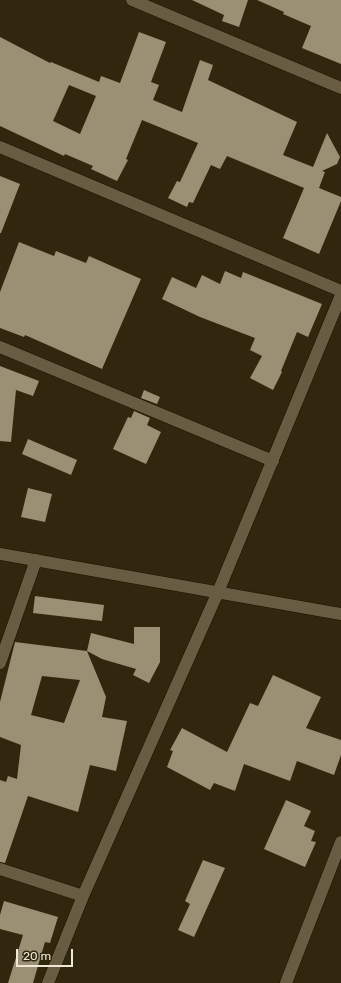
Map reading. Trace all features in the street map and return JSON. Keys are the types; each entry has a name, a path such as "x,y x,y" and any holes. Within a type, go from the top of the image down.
{"street":[{"path":"132,0 341,88"},
{"path":"0,147 341,291"},
{"path":"48,983 83,896 218,592 341,295"},
{"path":"0,347 273,461"},
{"path":"0,554 341,614"},
{"path":"0,663 36,560"},
{"path":"286,983 341,842"},
{"path":"0,869 83,896"}],"building":[{"path":"192,0 248,0 239,27 222,21 224,15"},
{"path":"257,0 341,0 341,64 302,48 311,26 283,14 284,12"},
{"path":"139,32 166,42 151,82 159,85 153,100 182,112 200,60 213,65 208,80 297,122 283,155 313,167 327,133 340,157 337,164 322,171 325,172 319,188 341,197 341,201 319,254 283,238 304,188 227,156 220,169 211,165 193,203 189,202 187,207 168,198 177,181 180,182 198,143 142,120 126,159 128,160 117,181 91,169 93,166 65,154 64,156 0,126 0,37 50,63 51,62 99,82 101,76 120,83","holes":["69,85 96,96 80,134 53,121"]},
{"path":"0,176 20,184 1,233 0,233"},
{"path":"19,242 54,256 56,251 86,263 89,256 141,279 102,369 25,335 24,337 0,328 0,292"},
{"path":"225,271 241,278 243,272 322,304 308,337 297,332 281,371 282,372 273,390 250,378 262,356 250,350 255,338 200,317 162,299 172,277 196,288 202,275 220,284"},
{"path":"0,366 39,381 33,396 16,390 11,442 0,441"},
{"path":"144,390 160,397 157,404 141,398"},
{"path":"134,411 150,418 147,425 161,432 146,464 113,449 128,417 131,418"},
{"path":"28,439 77,460 71,475 22,454"},
{"path":"28,488 52,494 45,522 21,517"},
{"path":"35,596 104,605 102,621 33,613"},
{"path":"134,627 160,627 160,662 149,683 133,675 136,669 102,659 87,651 91,633 134,644"},
{"path":"15,642 87,651 106,697 102,717 127,721 116,771 90,765 78,812 28,796 5,863 0,862 0,780 6,782 8,776 17,779 21,745 0,737 0,702","holes":["42,676 80,680 64,723 31,715"]},
{"path":"273,675 321,697 306,728 341,740 341,755 334,775 297,761 290,781 244,764 235,791 214,783 210,790 167,767 173,751 170,750 182,728 227,752 250,703 258,706"},
{"path":"286,800 311,811 304,826 315,831 311,841 316,842 305,867 264,849"},
{"path":"203,860 225,868 194,937 178,930 190,904 185,901"},
{"path":"4,901 58,917 50,943 45,942 33,983 8,983 23,935 0,929 0,915"}]}
